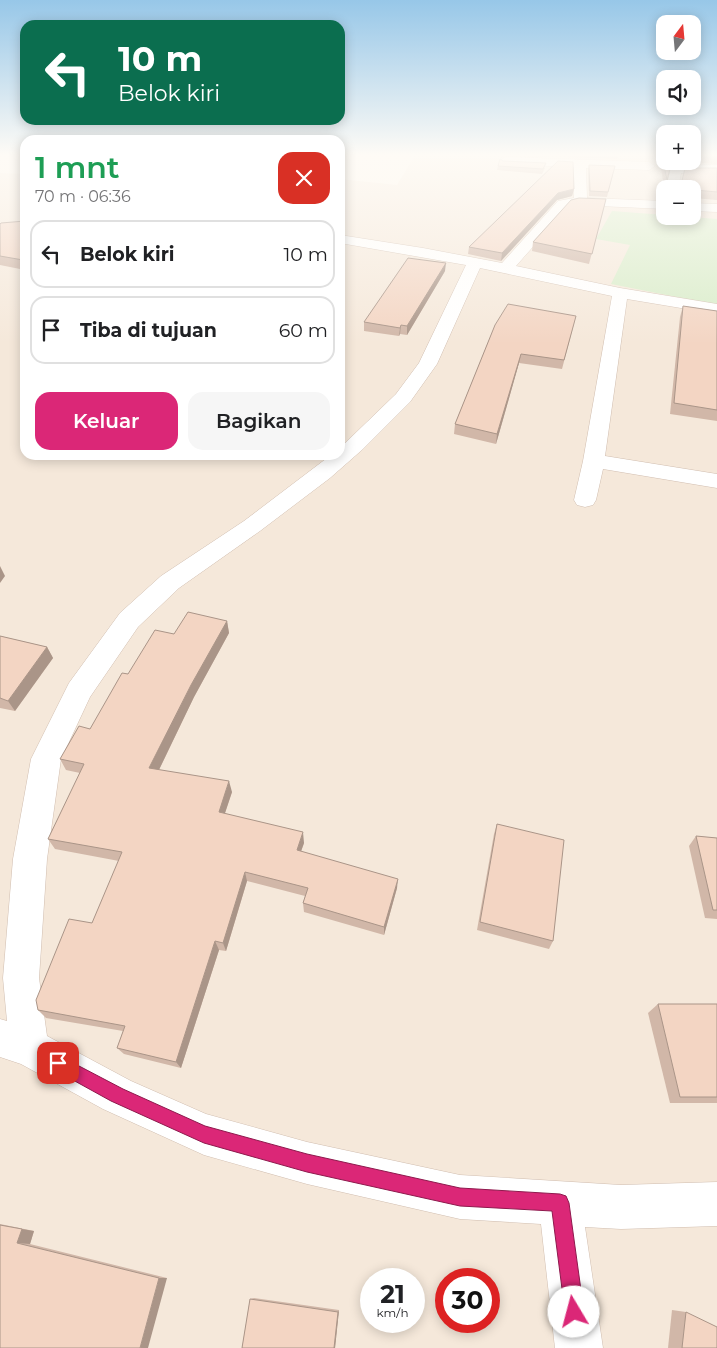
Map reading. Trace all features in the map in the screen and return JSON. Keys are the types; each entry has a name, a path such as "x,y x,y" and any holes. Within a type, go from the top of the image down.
{"street":[{"path":"505,269 551,218"},
{"path":"345,240 423,252 620,293 717,309"},
{"path":"345,454 403,398 428,364 476,262"},
{"path":"585,500 594,461 620,293"},
{"path":"337,460 252,526 170,582 129,620 78,691 46,760 30,859 14,1043 117,1095 204,1134 307,1163 460,1197 621,1208 717,1204"},
{"path":"594,461 717,480"},
{"path":"560,1203 579,1348"}],"shaded area":[{"path":"0,218 20,218 20,460 345,460 345,218 656,218 656,225 701,225 701,218 717,218 717,1348 0,1348"}],"green space":[{"path":"608,218 656,218 656,225 701,225 701,218 717,219 717,305 611,284 630,245 596,239"}],"building":[{"path":"499,218 535,218 502,253 469,247"},
{"path":"555,218 601,218 592,254 533,242"},
{"path":"20,221 20,259 0,256 1,223"},
{"path":"408,258 446,263 407,326 401,325 400,328 364,322"},
{"path":"508,304 576,316 564,360 521,354 497,434 455,424 495,325"},
{"path":"683,306 717,311 717,410 674,403"},
{"path":"188,612 227,621 191,685 149,768 229,781 219,812 303,832 297,850 398,879 384,927 303,903 308,888 245,872 223,943 215,941 176,1062 117,1048 125,1026 38,1010 36,1000 69,919 92,923 122,852 48,839 84,764 60,759 79,726 90,729 122,673 128,674 155,630 174,634"},
{"path":"0,636 47,647 8,701 0,698"},
{"path":"497,824 564,840 553,941 480,922"},
{"path":"696,836 717,838 717,910 713,910"},
{"path":"658,1004 717,1004 717,1097 680,1097"},
{"path":"0,1225 22,1229 17,1243 159,1278 140,1348 0,1348"},
{"path":"250,1299 338,1312 334,1348 242,1348"},
{"path":"686,1312 717,1327 717,1348 682,1348"}],"route":[{"path":"58,1063 117,1095 204,1134 307,1163 460,1197 560,1203 574,1312"}]}
